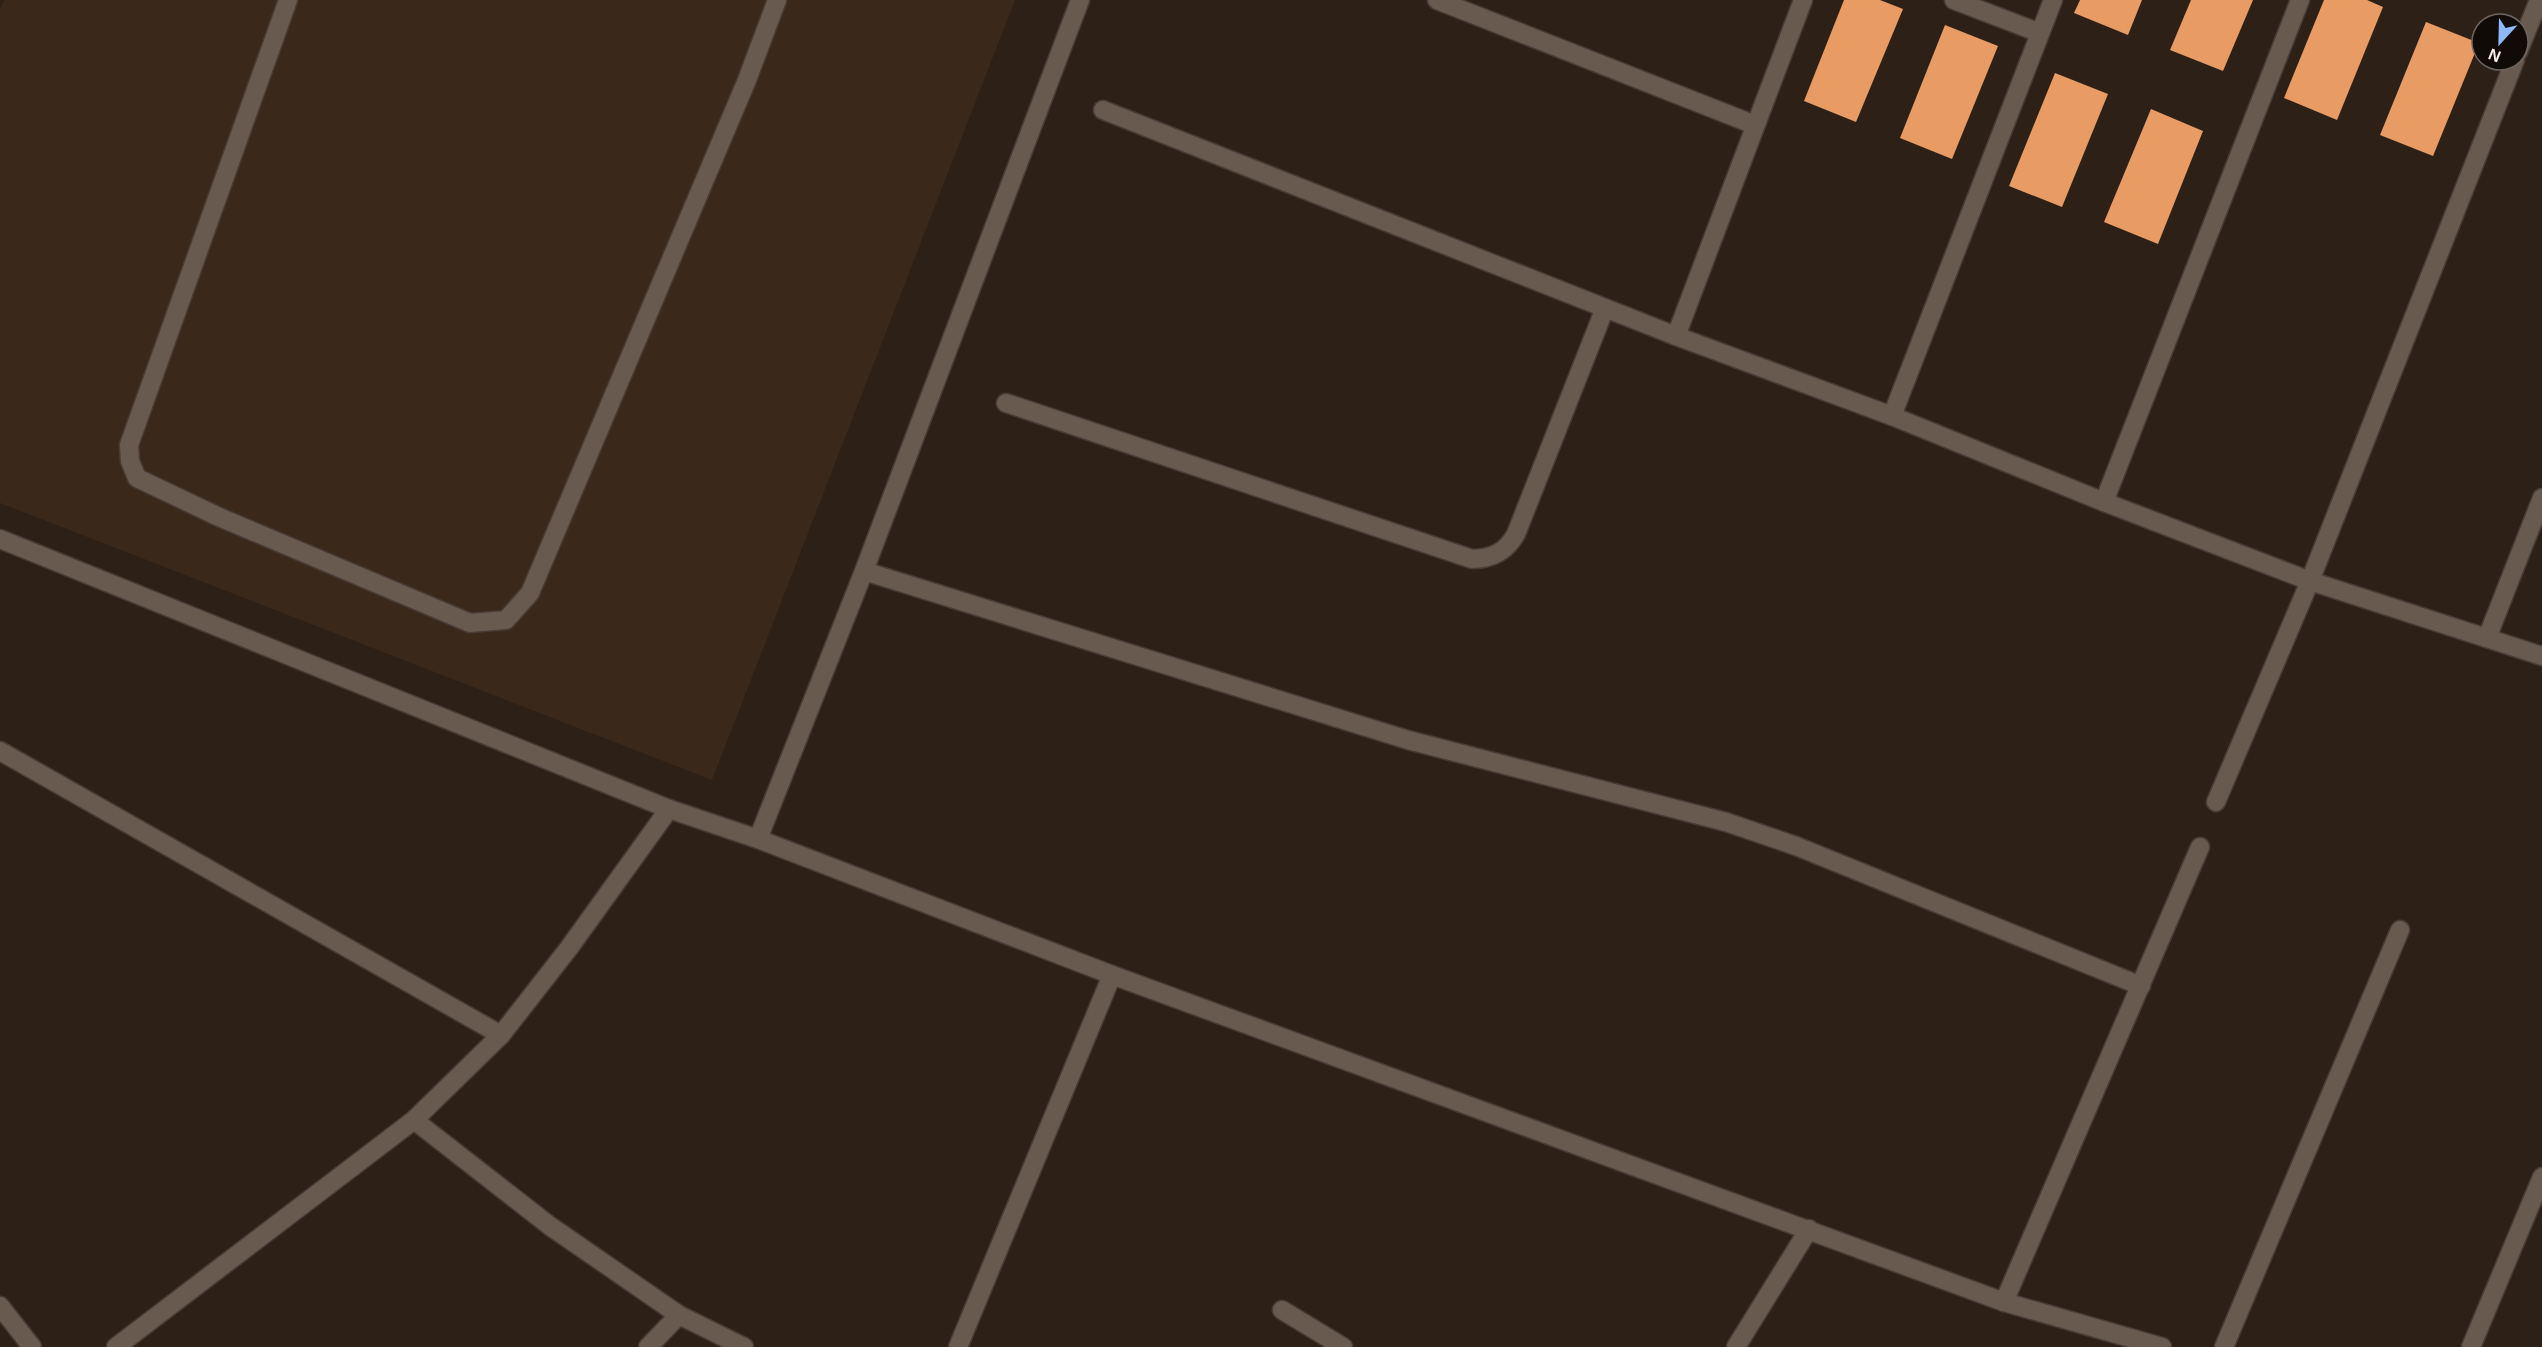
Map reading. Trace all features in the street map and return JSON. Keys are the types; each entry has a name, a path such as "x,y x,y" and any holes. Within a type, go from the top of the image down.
{"street":[{"path":"288,0 163,345 129,445 130,461 137,478 147,483 219,517 470,623 506,620 530,593 747,80 777,0"},
{"path":"758,839 864,571 1080,0"},
{"path":"1437,0 1755,125"},
{"path":"1676,336 1803,0"},
{"path":"1954,0 2040,33"},
{"path":"1892,416 2053,0"},
{"path":"2104,502 2300,0"},
{"path":"2530,21 2538,0"},
{"path":"2216,802 2310,581 2510,72"},
{"path":"1103,110 1676,336 1892,416 2104,502 2310,581 2542,657"},
{"path":"1006,404 1472,559 1483,559 1497,555 1509,546 1516,534 1605,308"},
{"path":"2487,638 2542,498"},
{"path":"0,539 669,808 758,839 1112,975 2004,1302 2162,1347"},
{"path":"864,571 1408,740 1726,822 1796,846 2141,986"},
{"path":"0,751 501,1035"},
{"path":"116,1347 414,1120 501,1035 569,948 669,808"},
{"path":"2004,1302 2200,847"},
{"path":"2224,1347 2400,930"},
{"path":"958,1347 1112,975"},
{"path":"414,1120 550,1226 679,1315 744,1347"},
{"path":"2471,1347 2542,1177"},
{"path":"1736,1347 1809,1229"},
{"path":"0,1306 32,1347"},
{"path":"1282,1310 1343,1347"},
{"path":"648,1347 679,1315"}],"shaded area":[{"path":"4,0 1015,0 712,780 0,503 0,9"}],"building":[{"path":"1844,0 1880,0 1903,9 1856,122 1804,101"},
{"path":"2080,0 2142,0 2128,35 2074,13"},
{"path":"2191,0 2253,0 2223,71 2170,50"},
{"path":"2324,0 2367,0 2383,7 2337,120 2284,98"},
{"path":"2426,22 2470,39 2470,65 2433,156 2380,135"},
{"path":"1945,25 1998,46 1952,159 1900,138"},
{"path":"2055,73 2108,94 2062,207 2009,186"},
{"path":"2151,109 2203,131 2158,244 2104,222"}]}
